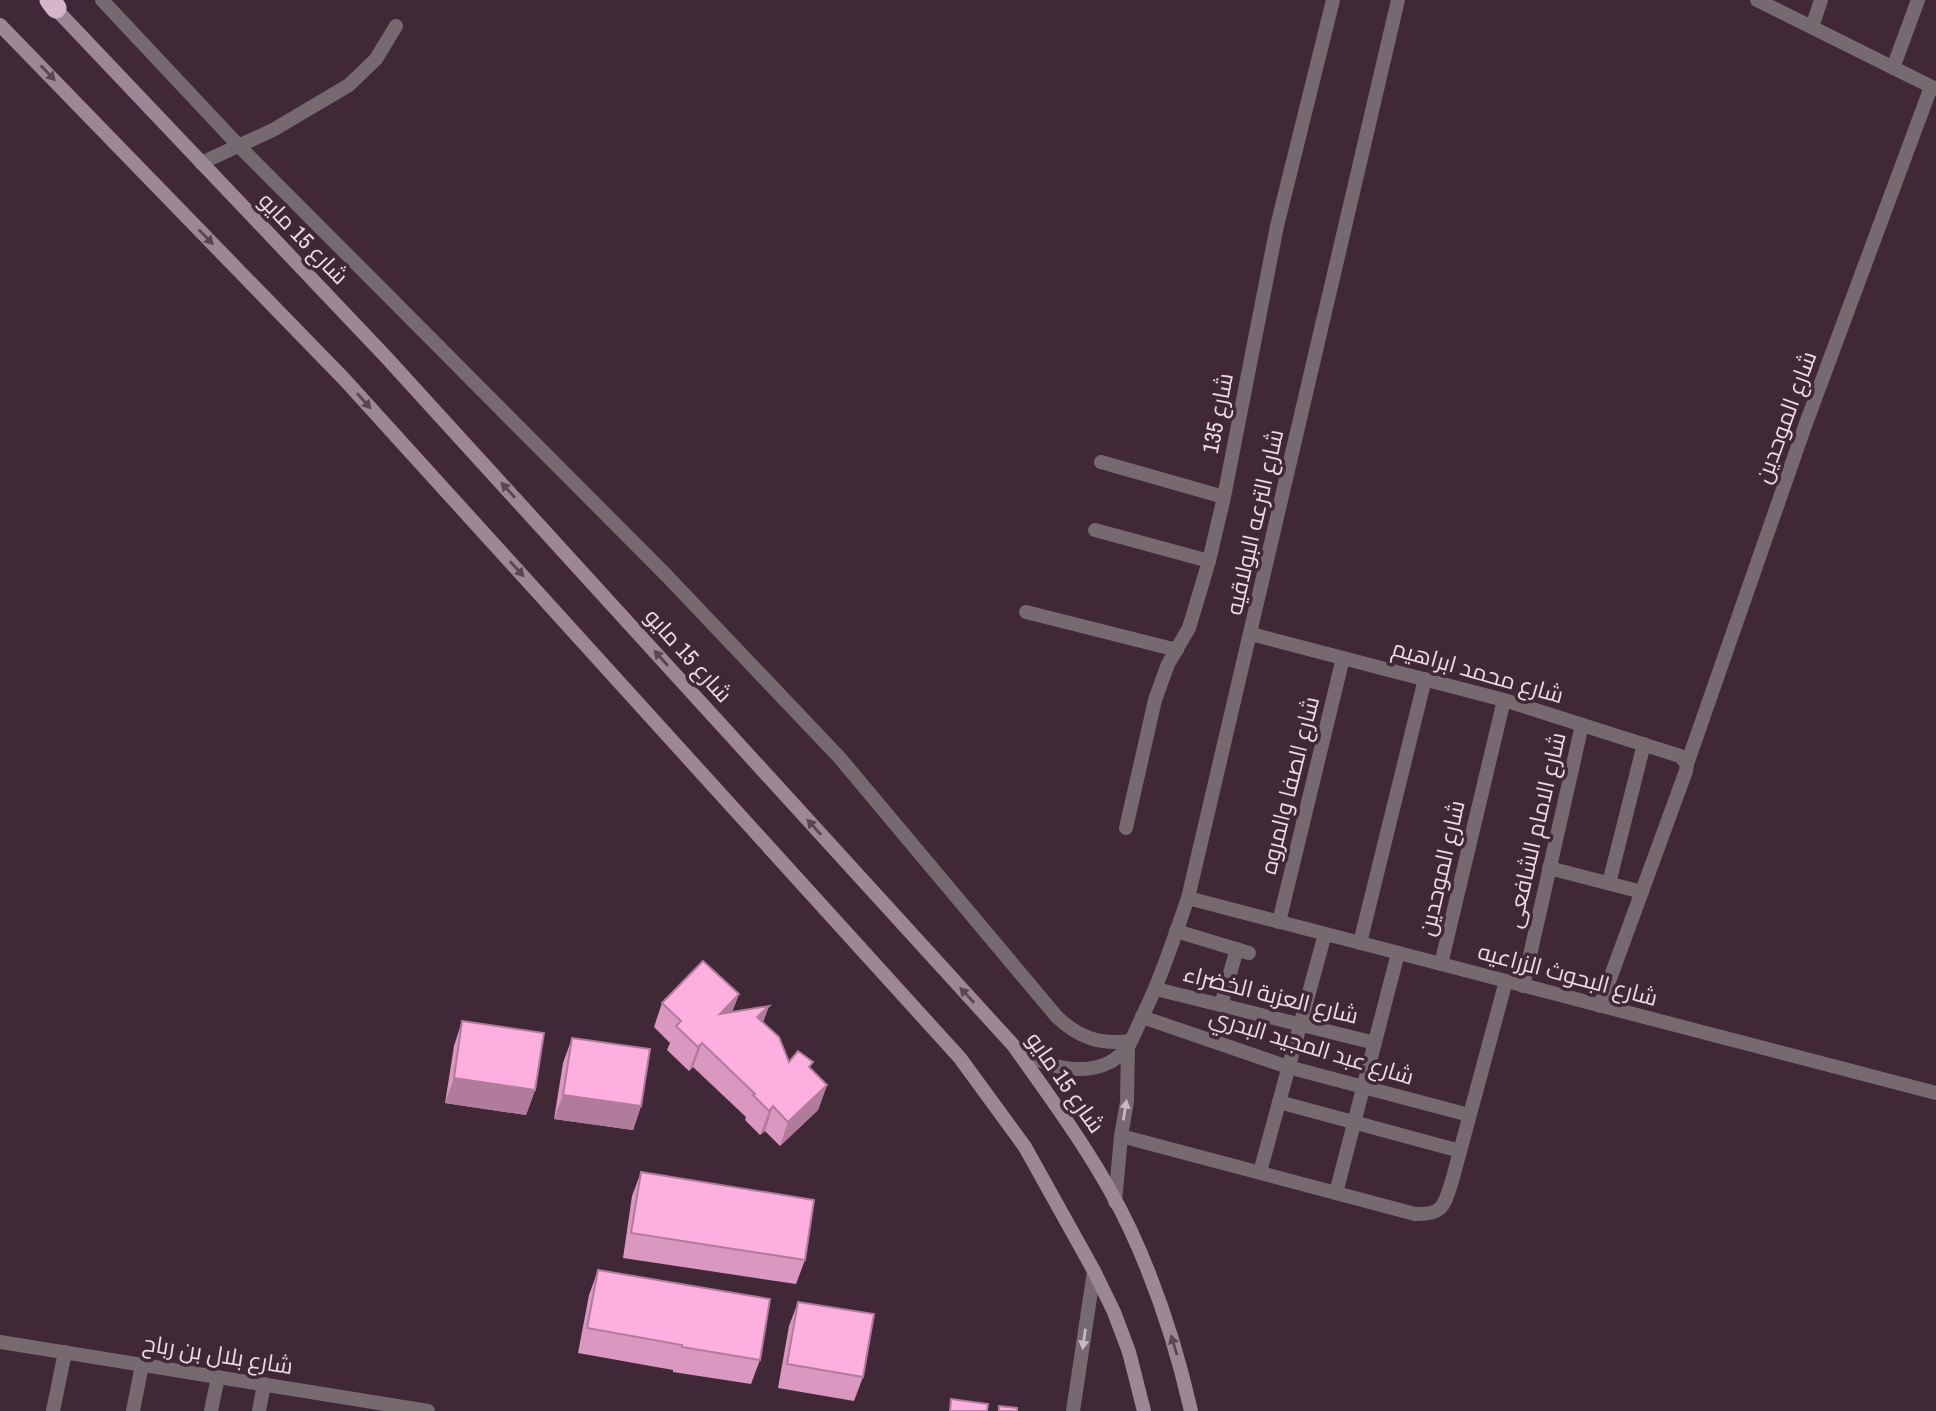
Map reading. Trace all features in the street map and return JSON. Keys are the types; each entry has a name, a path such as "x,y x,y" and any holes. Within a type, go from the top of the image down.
{"main road":[{"name":"شارع 15 مايو","path":"51,3 386,357 1013,1045 1074,1131 1130,1230 1166,1320 1182,1370 1191,1411"},
{"path":"0,25 345,380 960,1058 1025,1147 1094,1271 1129,1352 1144,1411"}],"street":[{"path":"102,0 239,146 657,567 839,757 1057,1017 1078,1034 1091,1039 1129,1043"},
{"name":"شارع 135","path":"1126,828 1155,700 1168,664 1189,628 1209,561 1277,226 1333,0"},
{"name":"شارع الترعه البولاقيه","path":"1115,1202 1127,1102 1129,1043 1156,989 1188,898 1398,0"},
{"path":"1757,0 1933,88"},
{"path":"1812,27 1821,0"},
{"path":"1894,68 1918,0"},
{"path":"201,163 273,130 349,85 376,59 396,26"},
{"name":"شارع الموحدين","path":"1600,1006 1686,771 1805,426 1933,88"},
{"path":"1101,462 1224,497"},
{"path":"1095,530 1209,561"},
{"path":"1026,612 1177,650"},
{"name":"شارع محمد ابراهيم","path":"1251,634 1504,700 1680,756 1687,764"},
{"name":"شارع الصفا والمروه","path":"1279,922 1343,658"},
{"path":"1360,943 1425,679"},
{"name":"شارع الموحدين","path":"1441,964 1504,700"},
{"name":"شارع الامام الشافعى","path":"1522,986 1582,724"},
{"path":"1609,883 1644,744"},
{"path":"1549,868 1642,892"},
{"name":"شارع البحوث الزراعيه","path":"1188,898 1936,1093"},
{"path":"1176,931 1243,951 1221,1005"},
{"path":"1260,1172 1325,934"},
{"path":"1336,1193 1398,953"},
{"path":"1121,1136 1415,1214 1432,1215 1447,1198 1506,981"},
{"name":"شارع العزبة الخضراء","path":"1156,989 1375,1043"},
{"name":"شارع عبد المجيد البدري","path":"1142,1017 1289,1067 1469,1115"},
{"path":"1013,1045 1040,1062 1072,1069 1103,1064 1117,1056 1129,1043"},
{"path":"1279,1102 1460,1151"},
{"path":"1073,1411 1094,1271"},
{"name":"شارع بلال بن رباح","path":"0,1342 264,1384 334,1404 428,1411"},
{"path":"53,1411 65,1352"},
{"path":"133,1411 142,1365"},
{"path":"211,1411 218,1377"},
{"path":"259,1411 264,1384"}],"building":[{"path":"703,961 739,994 720,1014 769,1006 757,1017 779,1037 789,1062 798,1051 813,1062 809,1067 827,1085 788,1122 773,1106 769,1111 702,1043 698,1047 676,1026 681,1021 662,1003"},
{"path":"462,1021 544,1033 535,1090 454,1078"},
{"path":"572,1038 650,1049 641,1106 563,1095"},
{"path":"641,1172 814,1200 805,1260 631,1233"},
{"path":"598,1270 770,1299 760,1360 587,1328"},
{"path":"798,1302 874,1314 863,1377 787,1364"},
{"path":"951,1399 988,1404 987,1411 950,1411"},
{"path":"999,1406 1017,1408 1017,1411 999,1411"}]}
